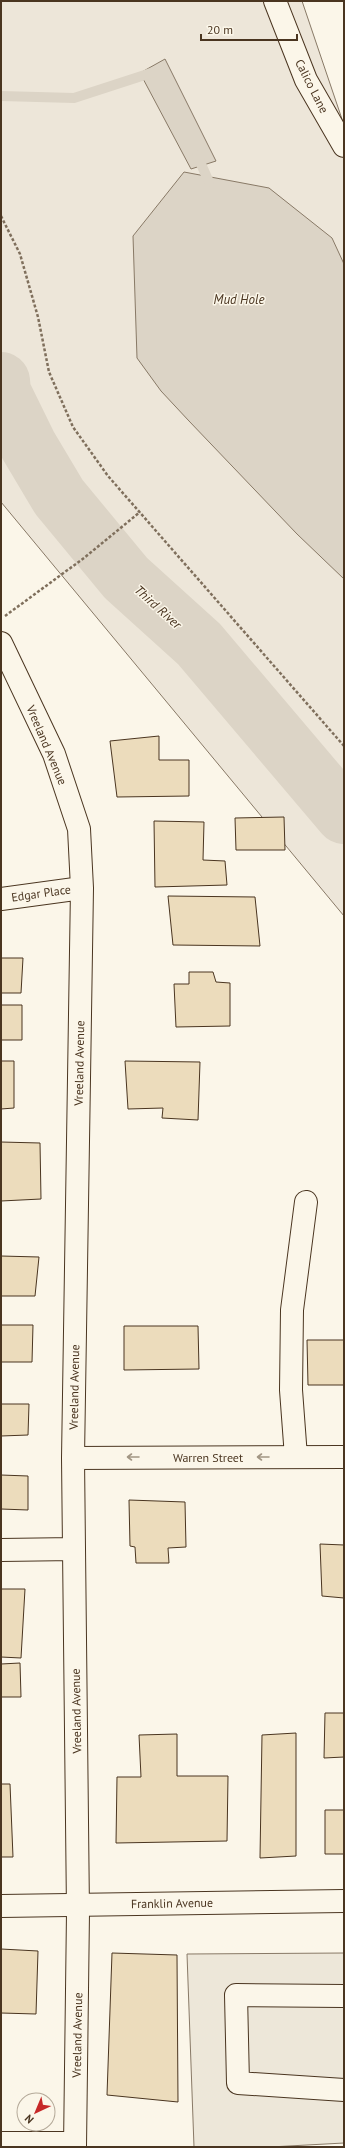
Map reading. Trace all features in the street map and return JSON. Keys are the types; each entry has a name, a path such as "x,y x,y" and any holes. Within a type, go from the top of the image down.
{"street":[{"name":"Calico Lane","path":"274,1 306,80 344,146"},
{"name":"Vreeland Avenue","path":"1,643 54,754 79,829 82,888 73,1458 78,1904 75,2145"},
{"name":"Edgar Place","path":"1,899 82,888"},
{"path":"296,1457 291,1390 292,1310 306,1202"},
{"name":"Warren Street","path":"73,1458 344,1457"},
{"path":"1,1550 74,1549"},
{"name":"Franklin Avenue","path":"1,1906 344,1901"},
{"path":"344,1996 236,1995 238,2083 344,2090"},
{"path":"1,2143 75,2145"}],"path":[{"path":"1,216 20,254 38,317 49,372 73,427 108,476 344,746"},
{"path":"1,619 84,558 140,512"}],"shaded area":[{"path":"1,1 302,1 344,125 344,916 1,502"},
{"path":"344,1953 344,2143 270,2147 194,2147 187,1954"}],"water":[{"path":"165,59 216,161 191,169 140,73"},
{"name":"Mud Hole","path":"184,172 269,188 332,238 344,264 344,579 297,534 189,421 161,391 137,358 133,236"}],"building":[{"path":"159,736 159,760 189,760 189,796 117,797 110,741"},
{"path":"284,817 285,850 236,850 235,818"},
{"path":"154,821 204,822 203,860 225,861 227,885 155,887"},
{"path":"168,896 255,897 260,946 173,945"},
{"path":"1,958 23,958 21,993 1,993"},
{"path":"189,972 213,972 216,982 230,983 230,1026 176,1027 174,984 189,984"},
{"path":"1,1005 22,1005 22,1040 1,1040"},
{"path":"1,1061 14,1061 14,1108 1,1109"},
{"path":"125,1061 200,1062 198,1120 162,1118 163,1108 128,1109"},
{"path":"1,1142 40,1143 41,1199 1,1201"},
{"path":"1,1256 39,1257 35,1296 1,1296"},
{"path":"1,1325 33,1325 32,1362 1,1362"},
{"path":"124,1326 198,1326 199,1369 124,1370"},
{"path":"307,1340 344,1340 344,1385 308,1385"},
{"path":"1,1404 29,1404 28,1435 1,1436"},
{"path":"1,1475 28,1476 28,1510 1,1509"},
{"path":"129,1500 185,1502 186,1547 168,1548 169,1563 136,1563 135,1547 130,1546"},
{"path":"320,1544 344,1545 344,1598 322,1596"},
{"path":"1,1589 25,1589 21,1658 1,1657"},
{"path":"20,1663 21,1697 1,1697 1,1664"},
{"path":"325,1713 344,1713 344,1757 324,1758"},
{"path":"296,1733 296,1856 260,1858 262,1735"},
{"path":"177,1734 177,1776 228,1776 227,1841 116,1843 117,1777 141,1777 139,1735"},
{"path":"1,1784 10,1784 13,1857 1,1857"},
{"path":"325,1810 344,1810 344,1854 325,1854"},
{"path":"1,1949 38,1951 36,2014 1,2013"},
{"path":"112,1953 177,1955 178,2102 107,2095"}],"waterway":[{"path":"1,96 74,98 154,72"},
{"path":"197,155 209,182"},
{"name":"Third River","path":"1,381 2,392 28,445 59,497 126,578 199,644 344,815"}]}
